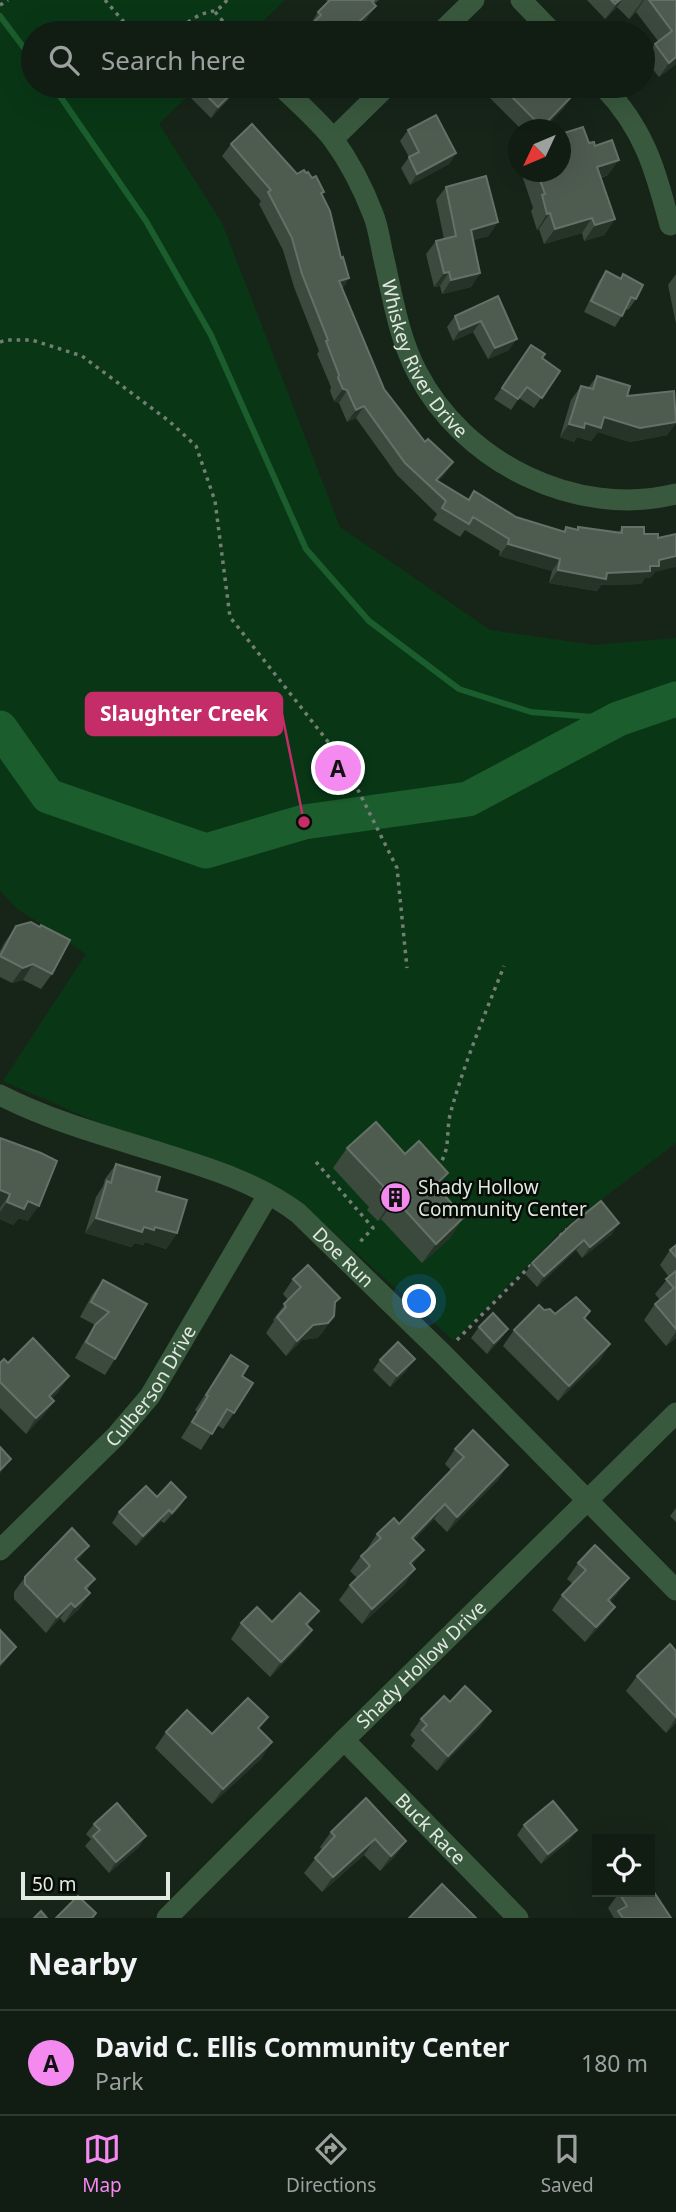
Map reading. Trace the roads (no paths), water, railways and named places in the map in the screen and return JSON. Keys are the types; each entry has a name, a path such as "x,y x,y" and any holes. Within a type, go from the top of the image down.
{"street":[{"path":"452,21 474,0"},
{"path":"521,0 541,21"},
{"name":"Whiskey River Drive","path":"293,98 333,139 352,169 374,217 397,315 416,371 452,420 498,461 554,487 613,499 642,499 676,494"},
{"path":"333,139 375,98"},
{"path":"615,98 639,133 653,161 670,225"},
{"name":"Doe Run","path":"0,1095 67,1124 208,1168 268,1195 298,1213 443,1354 676,1590"},
{"name":"Culberson Drive","path":"0,1550 116,1436 150,1396 268,1195"},
{"name":"Shady Hollow Drive","path":"167,1918 676,1413"},
{"name":"Buck Race","path":"344,1740 518,1918"}],"waterway":[{"path":"0,16 21,44"},
{"path":"61,98 146,221 211,335 306,549 369,621 459,689 531,712 618,719"},
{"path":"0,728 48,796 206,851 304,822 468,799 618,719 676,699"}],"place":[{"name":"David C. Ellis Community Center","path":"338,768"},
{"name":"Slaughter Creek","path":"304,822"},
{"name":"Shady Hollow Community Center","path":"395,1198"}]}
